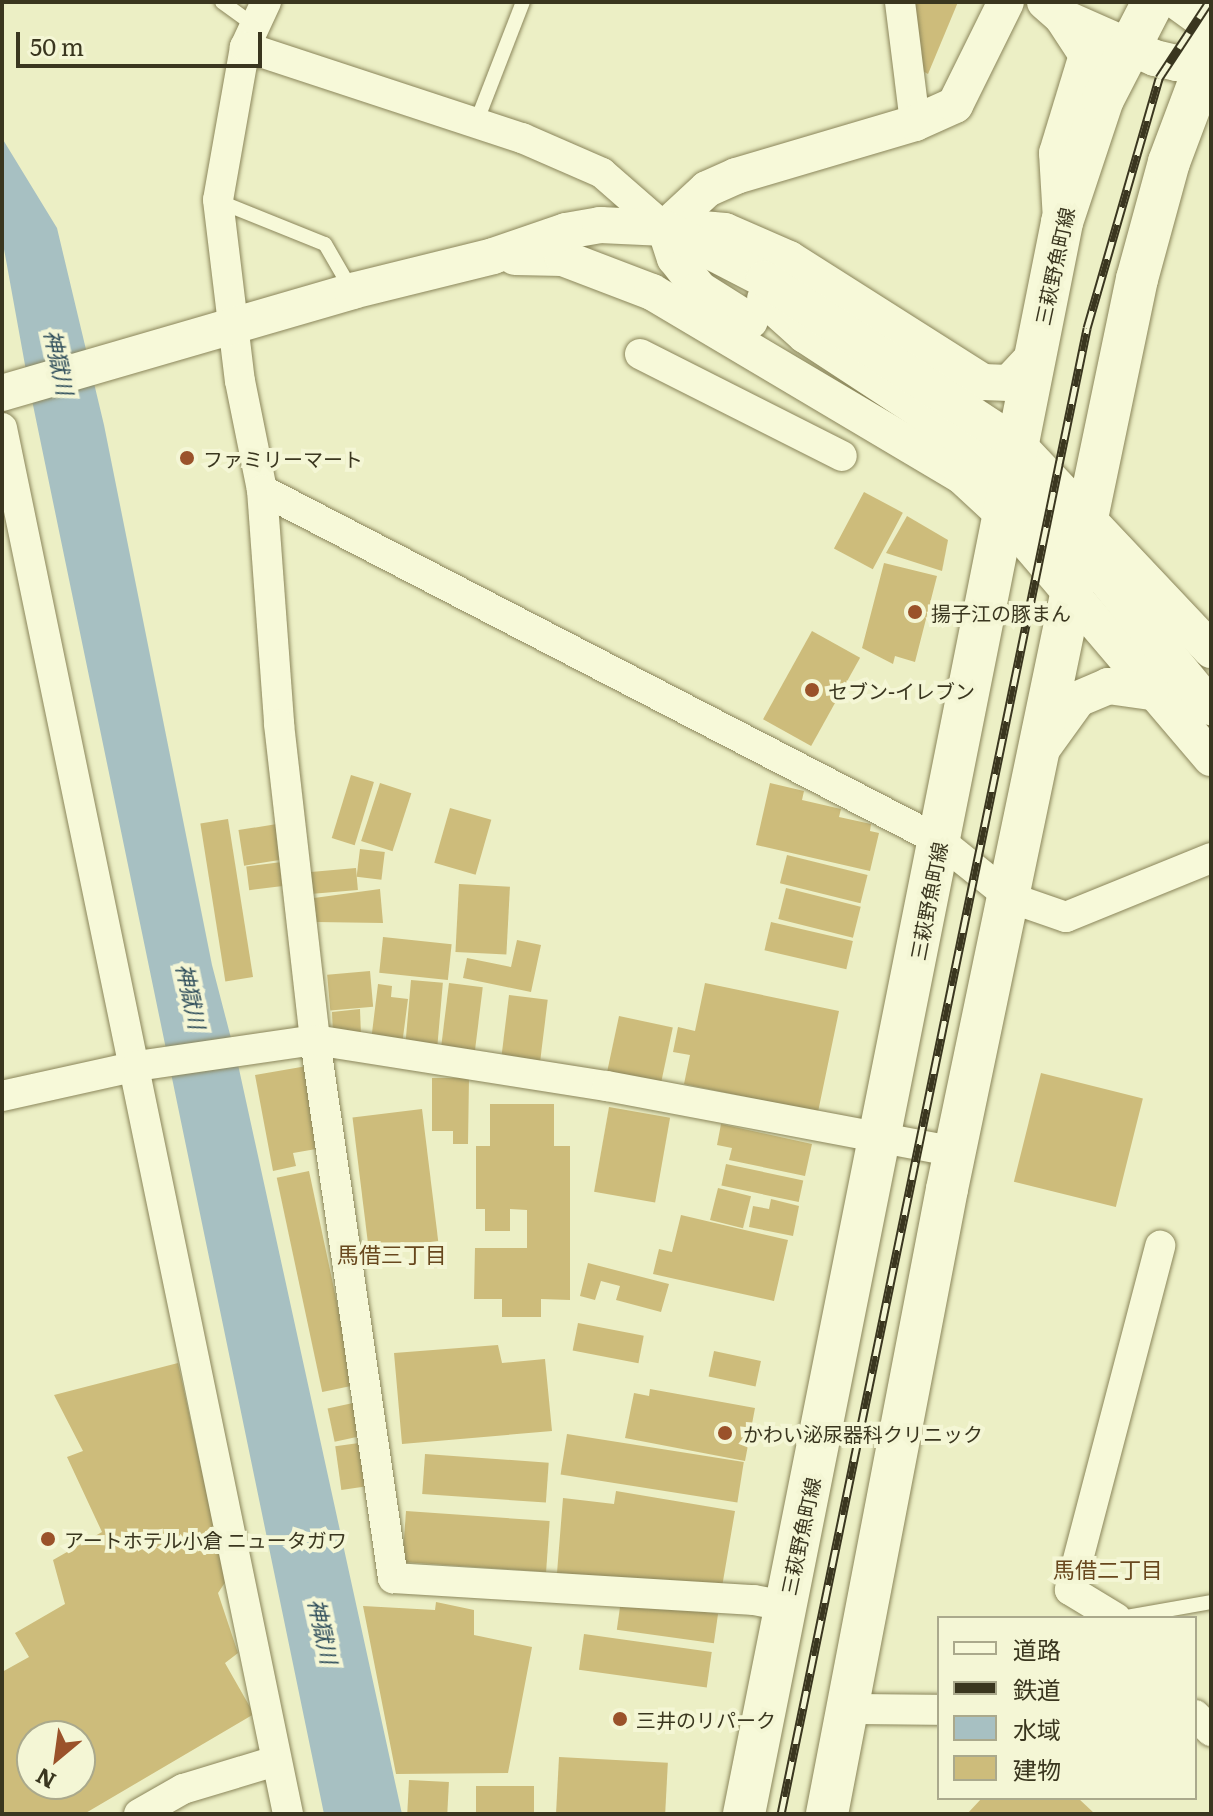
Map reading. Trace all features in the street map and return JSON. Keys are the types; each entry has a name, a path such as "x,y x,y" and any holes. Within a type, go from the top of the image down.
{"main road":[{"name":"三萩野魚町線","path":"744,1814 882,1137 1062,222 1082,150 1126,48 1153,2"},
{"path":"827,1814 955,1152 1011,898 1137,279 1169,162 1209,53"}],"street":[{"path":"900,2 915,123"},
{"path":"665,228 707,189 736,176 915,123 955,105 965,93 1006,2"},
{"path":"1053,10 1126,48 1177,63 1209,53 1204,21 1178,2"},
{"path":"1053,10 1087,55 1057,153 1062,222"},
{"path":"786,1606 754,1600 393,1578 315,1040 279,724 262,490 231,327 218,200 255,25 476,123 602,173 665,228 723,255 805,335 970,441 1011,478 1085,534 1211,650"},
{"path":"11,390 352,291 493,256 566,231 600,225 702,228 751,239 983,382 1009,383 1034,356"},
{"path":"665,228 675,258 699,289 876,397 936,460"},
{"path":"493,256 563,258 652,292 936,460 1011,478 1071,592 1151,692 1211,758"},
{"path":"640,354 842,456"},
{"path":"811,440 834,397"},
{"path":"2,428 137,1066 288,1814"},
{"path":"262,490 940,841 1011,898 1066,917 1211,858"},
{"path":"1085,534 1211,707"},
{"path":"1040,754 1078,699 1108,686 1151,692"},
{"path":"2,1096 137,1066 315,1040 955,1152"},
{"path":"1115,1616 1070,1590 1160,1246"},
{"path":"848,1709 937,1710"},
{"path":"139,1814 183,1789 276,1761"}],"lane":[{"path":"222,2 255,25"},
{"path":"476,123 523,2"},
{"path":"218,200 325,244 352,291"},
{"path":"1130,1616 1211,1602"}],"water":[{"name":"神獄川","path":"2,138 57,228 104,425 212,965 239,1069 402,1814 324,1814 27,376 2,238"}],"building":[{"path":"914,2 958,2 928,74 917,68"},
{"path":"864,492 903,513 873,569 834,549"},
{"path":"907,516 948,540 942,571 886,553"},
{"path":"884,563 937,576 915,662 895,656 893,664 862,648"},
{"path":"812,631 860,658 811,746 763,719"},
{"path":"351,775 374,782 355,845 332,838"},
{"path":"380,783 411,793 393,851 361,841"},
{"path":"770,783 804,791 802,800 841,809 839,817 871,824 870,831 879,833 870,871 756,845"},
{"path":"450,808 491,820 476,875 434,863"},
{"path":"228,819 253,977 225,981 200,823"},
{"path":"277,824 283,860 244,866 238,830"},
{"path":"360,849 385,852 381,880 357,877"},
{"path":"787,855 868,875 861,903 780,883"},
{"path":"282,862 285,886 249,890 246,866"},
{"path":"356,868 358,890 310,894 308,872"},
{"path":"459,884 510,887 506,955 455,952"},
{"path":"786,888 861,907 853,938 778,919"},
{"path":"380,889 383,923 316,922 314,898"},
{"path":"771,922 853,941 846,969 764,950"},
{"path":"383,937 452,944 448,980 379,973"},
{"path":"517,940 541,945 531,992 463,978 467,958 511,967"},
{"path":"370,971 373,1007 330,1011 327,975"},
{"path":"411,980 443,983 437,1050 405,1047"},
{"path":"449,983 483,987 474,1055 441,1050"},
{"path":"705,983 839,1011 818,1112 684,1084 690,1055 673,1052 678,1027 695,1031"},
{"path":"378,984 392,986 391,997 408,999 402,1045 371,1041"},
{"path":"509,995 548,1000 540,1063 501,1059"},
{"path":"360,1009 361,1036 333,1035 332,1012"},
{"path":"619,1016 673,1027 661,1085 607,1074"},
{"path":"307,1066 322,1148 293,1153 296,1166 273,1171 255,1075"},
{"path":"1041,1073 1143,1098 1116,1207 1014,1182"},
{"path":"432,1078 469,1078 468,1144 453,1144 453,1131 432,1131"},
{"path":"490,1104 554,1104 554,1146 570,1146 570,1300 541,1299 541,1317 502,1317 502,1299 474,1299 475,1248 527,1248 527,1210 510,1209 510,1231 485,1231 485,1209 476,1209 476,1146 490,1146"},
{"path":"609,1107 670,1118 655,1202 594,1192"},
{"path":"422,1109 438,1241 369,1250 353,1118"},
{"path":"721,1124 812,1144 805,1176 729,1160 732,1148 717,1145"},
{"path":"726,1164 803,1180 799,1202 721,1186"},
{"path":"309,1171 355,1385 322,1392 277,1178"},
{"path":"718,1188 751,1196 743,1228 710,1220"},
{"path":"771,1199 799,1206 793,1236 749,1227 753,1206 769,1209"},
{"path":"681,1215 788,1240 774,1301 653,1274 659,1249 672,1252"},
{"path":"588,1263 669,1284 661,1312 616,1300 620,1286 601,1281 595,1300 580,1296"},
{"path":"578,1323 644,1336 638,1363 573,1350"},
{"path":"498,1345 502,1363 545,1359 552,1431 402,1444 394,1353"},
{"path":"714,1351 761,1361 756,1386 709,1376"},
{"name":"アートホテル小倉 ニュータガワ","path":"178,1363 226,1581 218,1593 238,1653 225,1663 254,1714 84,1814 2,1814 2,1672 29,1657 15,1633 65,1604 53,1560 102,1532 67,1457 83,1451 54,1395"},
{"path":"650,1389 755,1408 745,1461 625,1438 634,1393 649,1396"},
{"path":"353,1403 360,1436 335,1442 328,1408"},
{"path":"567,1434 744,1462 737,1502 561,1474"},
{"path":"359,1443 365,1487 341,1490 335,1446"},
{"path":"425,1454 549,1463 546,1503 422,1494"},
{"path":"616,1491 735,1511 722,1587 557,1573 563,1498 614,1504"},
{"path":"406,1511 550,1521 546,1572 402,1562"},
{"path":"621,1600 718,1614 714,1643 617,1630"},
{"path":"436,1602 474,1610 474,1635 532,1647 508,1773 396,1774 363,1606 435,1610"},
{"path":"584,1634 712,1652 707,1688 579,1670"},
{"path":"559,1757 668,1763 665,1814 556,1814"},
{"path":"409,1780 449,1782 447,1814 407,1814"},
{"path":"476,1786 534,1786 534,1814 476,1814"},
{"path":"980,1800 1080,1800 1095,1814 967,1814"}],"railway":[{"path":"781,1814 1087,328 1159,78 1209,2"}],"place":[{"name":"ファミリーマート","path":"187,458"},
{"name":"揚子江の豚まん","path":"915,612"},
{"name":"セブン-イレブン","path":"812,690"},
{"name":"かわい泌尿器科クリニック","path":"725,1433"},
{"name":"アートホテル小倉 ニュータガワ","path":"48,1539"},
{"name":"三井のリパーク","path":"620,1719"}],"district":[{"name":"馬借三丁目","path":"392,1254"},
{"name":"馬借二丁目","path":"1108,1569"}]}
